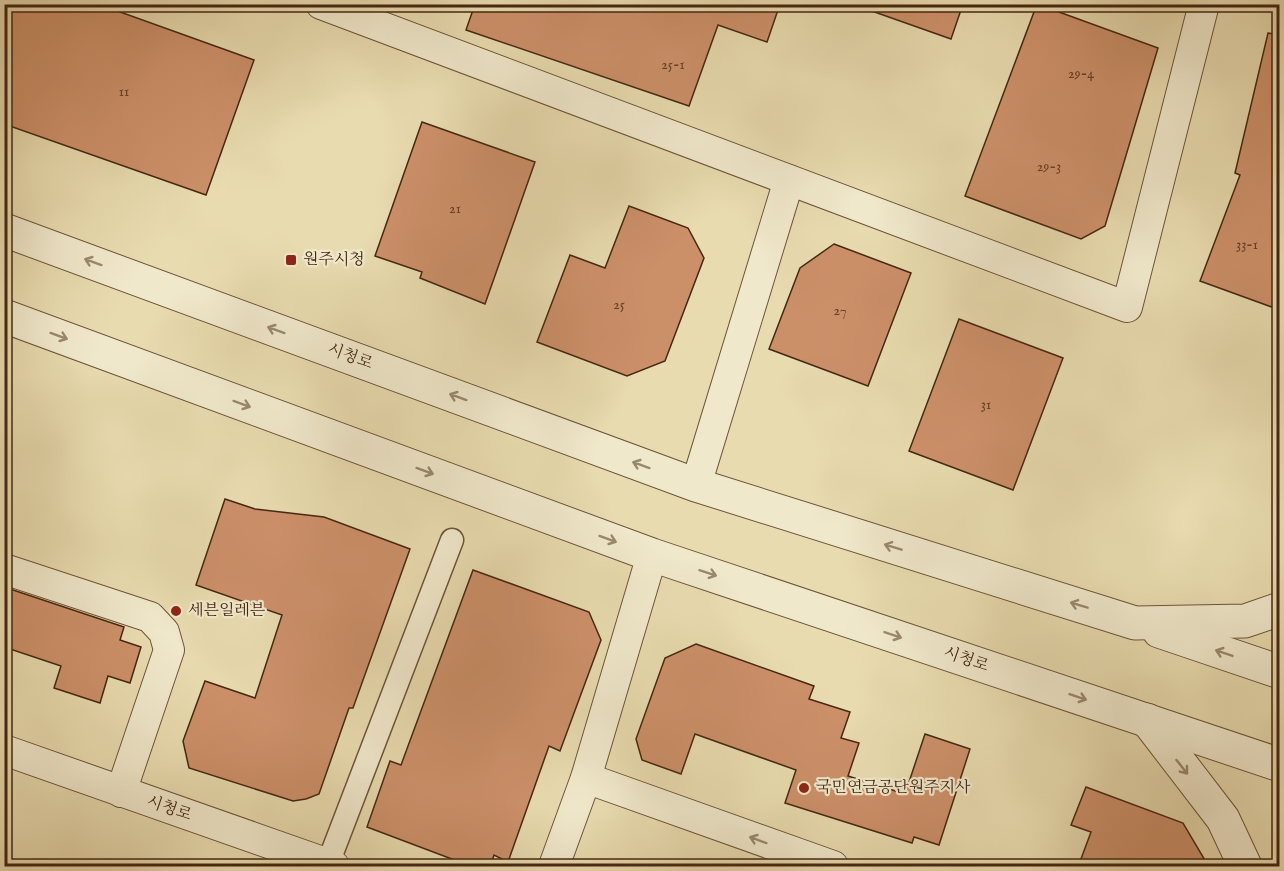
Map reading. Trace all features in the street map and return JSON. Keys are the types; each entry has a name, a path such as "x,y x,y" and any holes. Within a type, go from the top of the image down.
{"street":[{"path":"321,4 1127,307 1204,4"},
{"path":"696,485 789,180"},
{"name":"시청로","path":"4,230 696,485 1135,623"},
{"name":"시청로","path":"4,316 652,555 1280,765"},
{"path":"330,866 452,540"},
{"path":"554,867 586,778 652,555"},
{"path":"4,568 150,617 164,632 169,650 121,792"},
{"path":"1135,623 1245,621 1280,609"},
{"path":"1135,623 1280,672"},
{"path":"1147,720 1223,819 1245,867"},
{"name":"시청로","path":"4,750 330,866"},
{"path":"586,778 833,867"}],"building":[{"path":"4,4 98,4 254,60 206,195 4,124"},
{"path":"475,4 780,4 767,42 718,25 689,106 466,30"},
{"path":"867,4 963,4 951,39 866,9"},
{"path":"1037,4 1158,48 1105,226 1081,239 965,196"},
{"path":"1268,33 1280,35 1280,310 1200,281 1240,175 1235,173"},
{"path":"422,122 535,162 485,304 420,278 422,272 375,256"},
{"path":"629,206 688,228 704,258 665,361 627,376 537,342 570,255 605,268"},
{"path":"834,244 911,273 868,386 769,349 800,268"},
{"path":"959,319 1063,358 1013,490 909,451"},
{"path":"225,499 255,509 324,517 410,549 353,708 349,708 319,794 306,799 293,801 189,768 183,741 205,681 255,698 282,615 196,585"},
{"path":"473,570 589,612 601,640 560,751 549,746 508,862 494,855 490,867 473,867 367,827 390,761 401,765"},
{"path":"4,587 124,627 120,640 141,647 130,683 108,676 100,703 54,688 61,666 4,647"},
{"path":"696,644 814,686 809,699 850,712 841,738 859,743 848,776 905,794 925,734 970,749 939,845 914,837 912,843 785,803 796,770 695,734 681,774 642,760 636,739 665,658"},
{"path":"1086,787 1183,823 1209,867 1078,867 1091,832 1071,825"}],"place":[{"name":"원주시청","path":"291,260"},
{"name":"세븐일레븐","path":"176,611"},
{"name":"국민연금공단원주지사","path":"804,788"}]}
